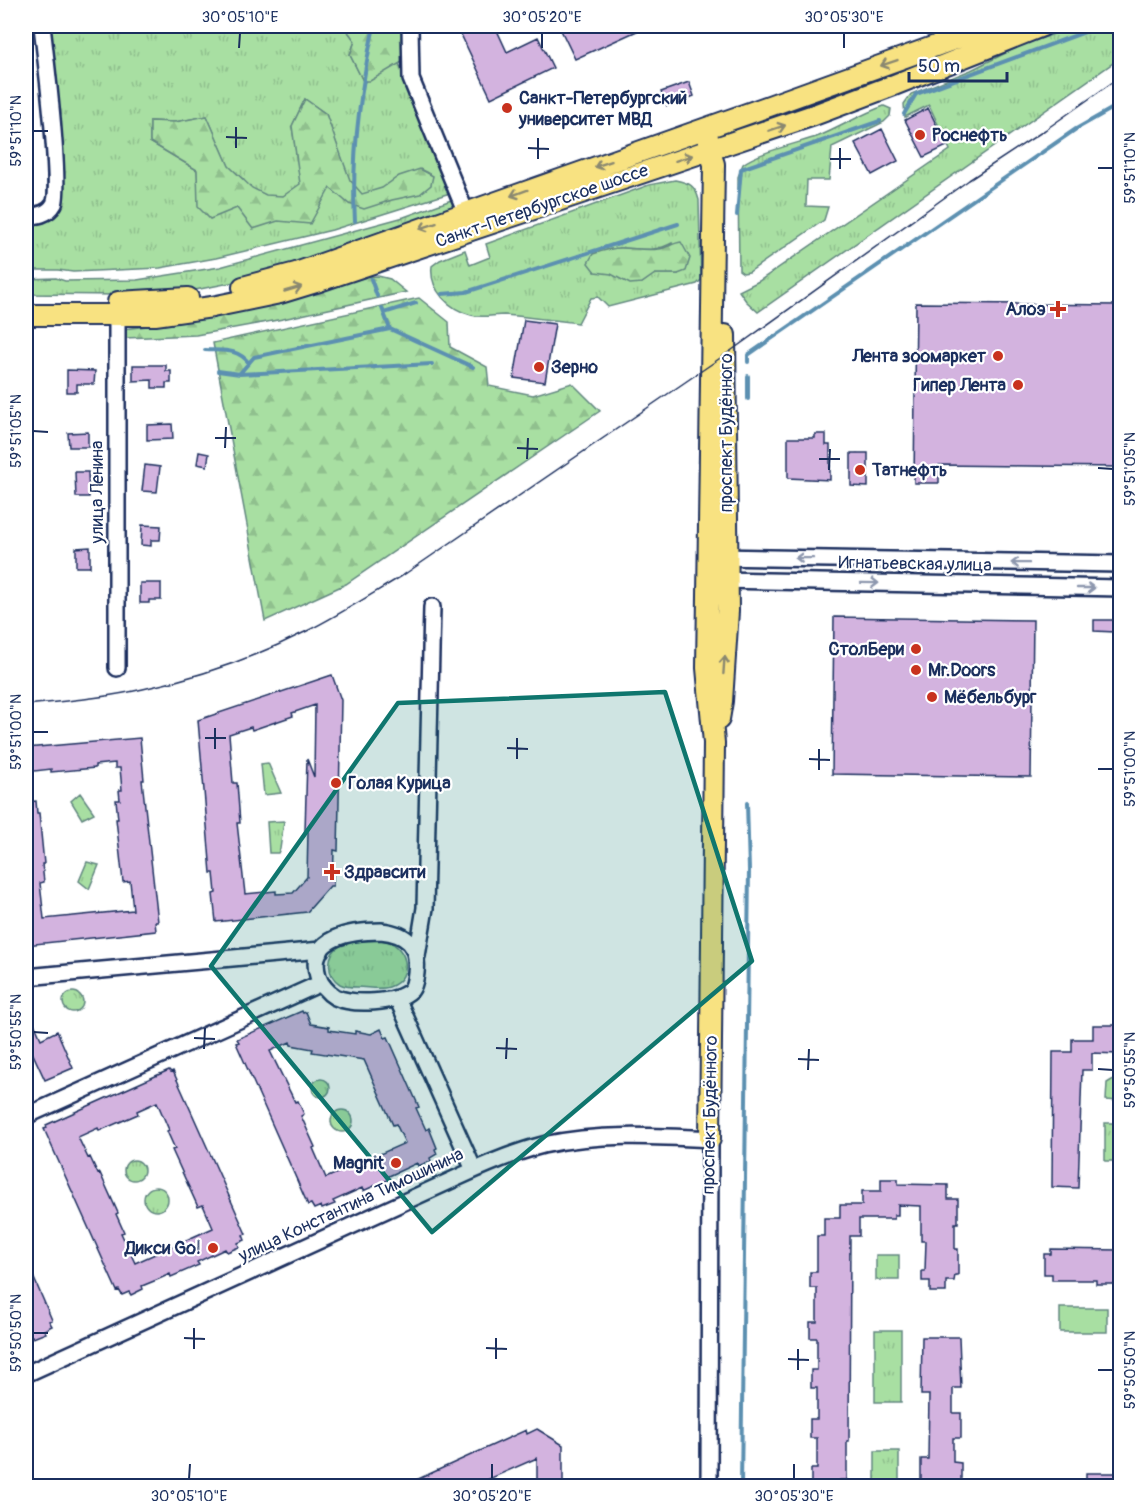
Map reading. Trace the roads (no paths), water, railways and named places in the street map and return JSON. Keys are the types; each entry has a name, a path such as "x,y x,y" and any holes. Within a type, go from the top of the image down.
{"main road":[{"name":"Санкт-Петербургское шоссе","path":"26,302 150,301 177,299 257,285 991,26"},
{"name":"Санкт-Петербургское шоссе","path":"26,315 155,315 212,307 316,282 871,94 1042,26"},
{"name":"проспект Будённого","path":"707,128 715,148 718,557 728,580 722,701 714,743"},
{"name":"проспект Будённого","path":"710,1139 714,743 707,668 708,579 718,557"}],"street":[{"path":"26,216 39,216 49,210 55,203 57,194 42,26"},
{"path":"410,26 411,79 466,213"},
{"name":"улица Ленина","path":"117,316 117,668"},
{"name":"Игнатьевская улица","path":"718,557 1120,564"},
{"path":"1055,563 1055,587"},
{"name":"Игнатьевская улица","path":"708,579 1120,588"},
{"path":"417,956 406,937 395,933 381,931 343,934 328,940 321,950 316,965 321,983 335,997 352,1001 382,1001 397,998 410,991 415,985 424,908 432,607"},
{"path":"26,977 321,950"},
{"path":"26,1116 321,983"},
{"path":"397,998 474,1170"},
{"name":"улица Константина Тимошинина","path":"26,1374 474,1170 542,1146 572,1141 630,1137 710,1139"},
{"name":"проспект Будённого","path":"709,1486 710,1139"}],"waterway":[{"path":"355,221 354,172 358,123 374,26"},
{"path":"904,114 916,94 1101,26"},
{"path":"748,362 748,355 1076,129 1120,104"},
{"path":"737,215 741,169 880,121"},
{"path":"442,294 466,292 678,224"},
{"path":"371,279 377,296"},
{"path":"384,313 416,303"},
{"path":"382,308 390,329 473,367"},
{"path":"240,373 254,357 390,329"},
{"path":"205,350 235,353 249,363"},
{"path":"218,371 240,374 432,364"},
{"path":"748,376 748,399"},
{"path":"741,1486 749,870 747,803"}],"tram line":[{"path":"26,705 114,695 185,679 268,649 343,612 402,576 732,350 969,180 1120,77"}],"place":[{"name":"Санкт-Петербургский университет МВД","path":"507,108"},
{"name":"Роснефть","path":"920,135"},
{"name":"Алоэ","path":"1058,309"},
{"name":"Лента зоомаркет","path":"998,356"},
{"name":"Зерно","path":"539,367"},
{"name":"Гипер Лента","path":"1018,385"},
{"name":"Татнефть","path":"860,470"},
{"name":"СтолБери","path":"916,649"},
{"name":"Mr.Doors","path":"916,670"},
{"name":"Мёбельбург","path":"932,697"},
{"name":"Голая Курица","path":"336,783"},
{"name":"Здравсити","path":"332,872"},
{"name":"Magnit","path":"396,1163"},
{"name":"Дикси Go!","path":"213,1248"}]}
